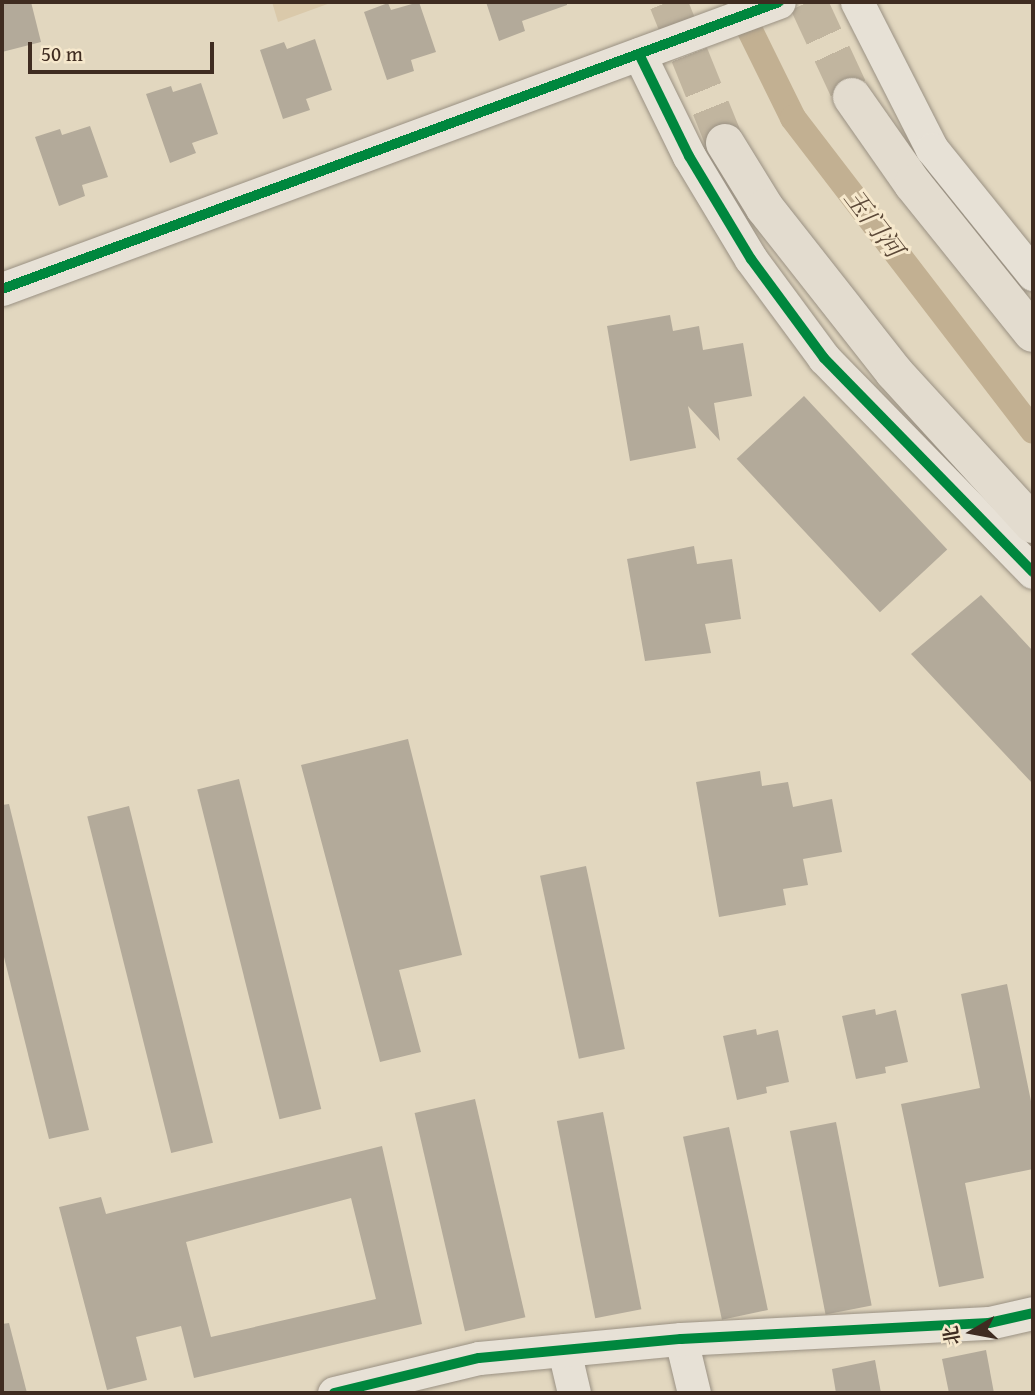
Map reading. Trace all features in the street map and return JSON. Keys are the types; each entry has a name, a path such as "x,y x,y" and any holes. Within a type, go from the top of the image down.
{"main road":[{"path":"852,97 913,184 1033,333"},
{"path":"725,143 765,208 894,372 1033,524"}],"street":[{"path":"2,289 779,2"},
{"path":"857,2 932,149 1033,274"},
{"path":"639,54 696,168 751,259 824,358 1033,572"},
{"path":"338,1393 479,1358 681,1339 989,1323 1033,1313"},
{"path":"681,1339 694,1393"},
{"path":"564,1350 574,1393"}],"shaded area":[{"path":"272,2 333,2 278,22"}],"building":[{"path":"2,2 31,2 41,42 2,52"},
{"path":"419,2 436,52 411,60 414,71 387,80 364,12 388,3 391,10"},
{"path":"486,2 567,2 567,5 522,21 525,31 499,41"},
{"path":"315,39 332,90 306,99 310,110 283,119 260,50 284,42 287,49"},
{"path":"201,83 218,134 192,143 196,153 170,163 146,94 171,86 173,92"},
{"path":"90,126 108,177 82,185 85,196 59,206 35,137 60,129 62,135"},
{"path":"670,315 673,331 699,326 703,350 743,343 752,396 714,403 720,441 688,406 696,448 630,461 607,326"},
{"path":"804,396 947,550 880,612 737,459"},
{"path":"694,546 697,564 732,559 741,619 705,624 711,653 645,661 627,559"},
{"path":"981,595 1033,651 1033,784 911,654"},
{"path":"408,739 462,955 399,970 421,1052 380,1062 301,765"},
{"path":"760,771 762,786 788,782 793,807 832,799 842,852 803,859 808,885 783,889 786,905 719,917 696,782"},
{"path":"239,779 321,1109 280,1119 197,789"},
{"path":"9,804 89,1130 49,1139 2,949 2,805"},
{"path":"129,806 213,1143 171,1153 87,816"},
{"path":"586,866 625,1049 579,1059 540,876"},
{"path":"1007,984 1033,1111 1033,1169 965,1183 984,1278 939,1287 901,1104 980,1088 961,994"},
{"path":"875,1009 876,1015 896,1010 908,1062 885,1067 886,1073 856,1079 842,1016"},
{"path":"756,1029 757,1035 778,1030 789,1082 766,1087 767,1093 737,1100 723,1036"},
{"path":"475,1099 525,1317 465,1331 415,1113"},
{"path":"603,1112 641,1309 595,1318 557,1121"},
{"path":"836,1122 872,1306 826,1315 790,1131"},
{"path":"729,1127 768,1310 722,1320 683,1137"},
{"path":"382,1146 422,1324 194,1378 181,1326 136,1337 147,1380 107,1390 59,1207 101,1197 106,1214","holes":["351,1198 376,1299 211,1337 186,1242"]},
{"path":"9,1323 27,1393 2,1393 2,1324"},
{"path":"986,1350 994,1393 949,1393 942,1359"},
{"path":"875,1360 881,1393 836,1393 832,1369"}],"waterway":[{"name":"玉门河","path":"736,2 793,118 1033,431"}],"tunnel":[{"path":"668,2 725,143"},
{"path":"808,2 852,97"}],"cycle path":[{"path":"2,289 779,2"},
{"path":"639,54 689,156 751,259 824,358 1033,572"},
{"path":"334,1393 479,1358 681,1339 989,1323 1033,1313"}]}
